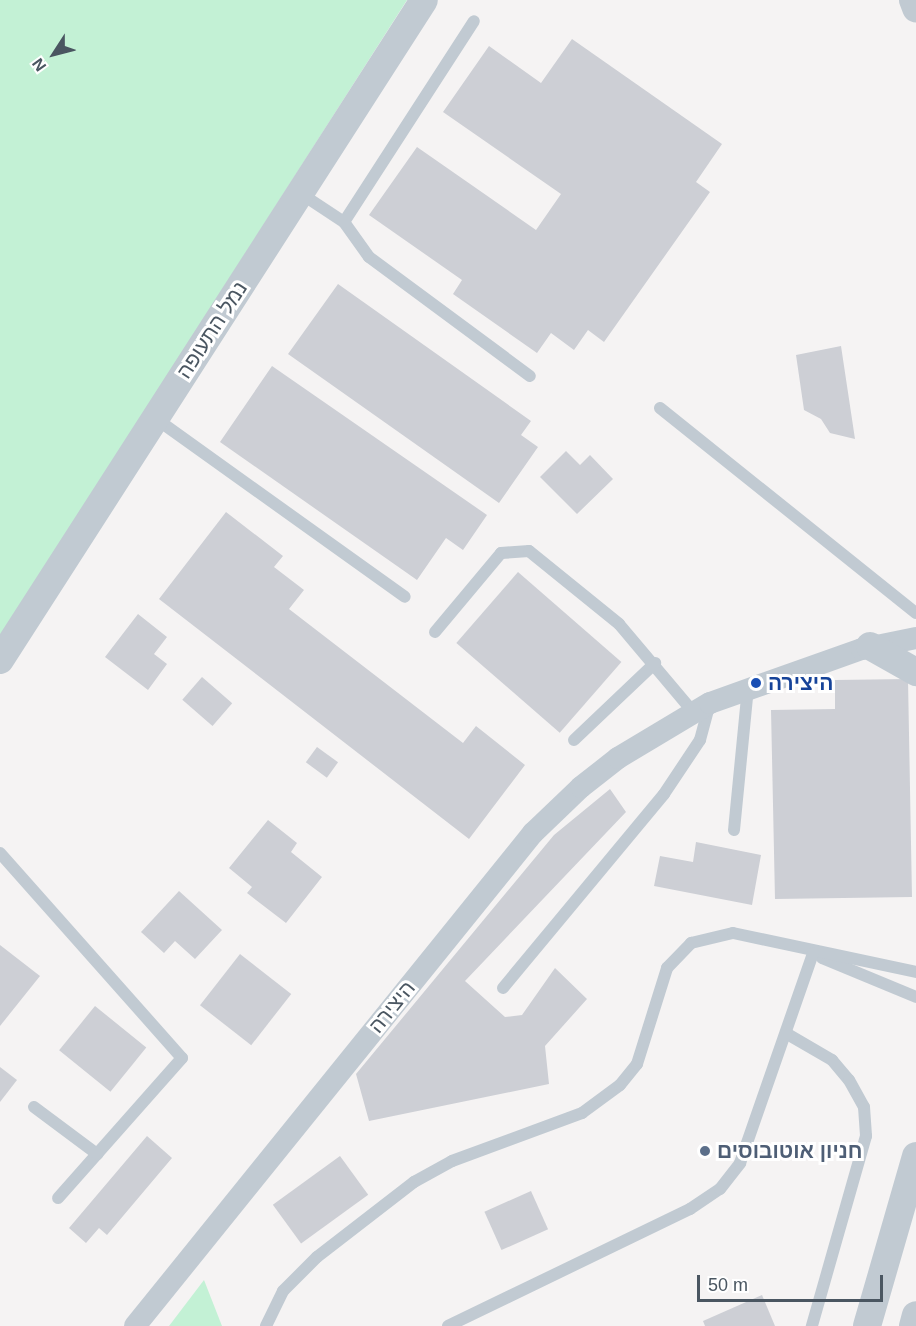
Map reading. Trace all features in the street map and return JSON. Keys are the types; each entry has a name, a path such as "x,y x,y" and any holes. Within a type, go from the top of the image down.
{"street":[{"name":"נמל התעופה","path":"0,660 424,0"},
{"path":"913,0 916,8"},
{"name":"היצירה","path":"135,1326 533,833 618,758 701,708 748,687 870,646 916,638"},
{"path":"870,646 916,672"},
{"path":"867,1326 916,1156"},
{"path":"913,1326 916,1315"}],"lane":[{"path":"344,222 474,21"},
{"path":"300,193 344,222 369,256 530,376"},
{"path":"660,408 916,613"},
{"path":"155,418 405,597"},
{"path":"435,632 501,553 518,548 530,551 620,624 655,663 701,708 700,740 664,794 503,988"},
{"path":"574,740 655,663"},
{"path":"734,830 748,687"},
{"path":"0,853 182,1058 58,1198"},
{"path":"266,1326 283,1291 317,1257 414,1182 452,1161 582,1113 620,1085 637,1064 667,968 691,943 733,933 813,953 916,972"},
{"path":"813,953 916,997"},
{"path":"448,1326 690,1209 720,1189 740,1163 789,1035 813,953"},
{"path":"789,1035 832,1060 849,1080 864,1107 866,1136 812,1326"},
{"path":"34,1107 96,1154"}],"green space":[{"path":"0,0 407,0 0,638"},
{"path":"204,1280 222,1326 169,1326"}],"building":[{"path":"572,39 722,144 696,182 710,192 604,342 588,330 574,350 551,333 537,353 453,294 462,280 369,215 417,147 536,230 561,194 443,112 489,46 541,83"},
{"path":"338,284 531,421 521,435 538,447 499,503 288,354"},
{"path":"841,346 855,439 830,433 821,419 804,410 796,355"},
{"path":"272,366 487,515 463,550 446,538 417,580 220,442"},
{"path":"566,451 580,465 590,455 613,479 577,514 540,477"},
{"path":"226,512 283,556 274,567 304,590 289,609 463,743 476,726 525,765 469,839 159,599"},
{"path":"518,572 621,662 560,733 456,643"},
{"path":"138,614 167,637 154,654 167,664 148,690 105,657"},
{"path":"202,677 232,703 213,726 182,700"},
{"path":"908,679 912,897 775,899 771,710 835,709 835,680"},
{"path":"317,747 338,762 327,778 306,762"},
{"path":"610,789 626,812 465,981 505,1017 522,1015 555,968 587,999 545,1046 549,1084 369,1121 356,1074 554,835"},
{"path":"268,820 297,843 291,852 322,877 286,923 247,893 252,887 229,868"},
{"path":"696,842 761,855 752,905 654,886 660,856 693,862"},
{"path":"179,891 222,930 195,959 175,941 164,953 141,932"},
{"path":"0,945 40,976 0,1026"},
{"path":"240,954 291,994 251,1045 200,1005"},
{"path":"95,1006 146,1048 110,1092 59,1050"},
{"path":"0,1067 17,1080 0,1102"},
{"path":"147,1136 172,1158 107,1235 99,1228 86,1243 69,1228"},
{"path":"340,1156 368,1195 301,1244 273,1205"},
{"path":"531,1191 548,1229 501,1250 484,1212"},
{"path":"762,1295 775,1326 705,1326 703,1321"}],"place":[{"name":"היצירה","path":"756,683"},
{"name":"חניון אוטובוסים","path":"705,1151"}]}
